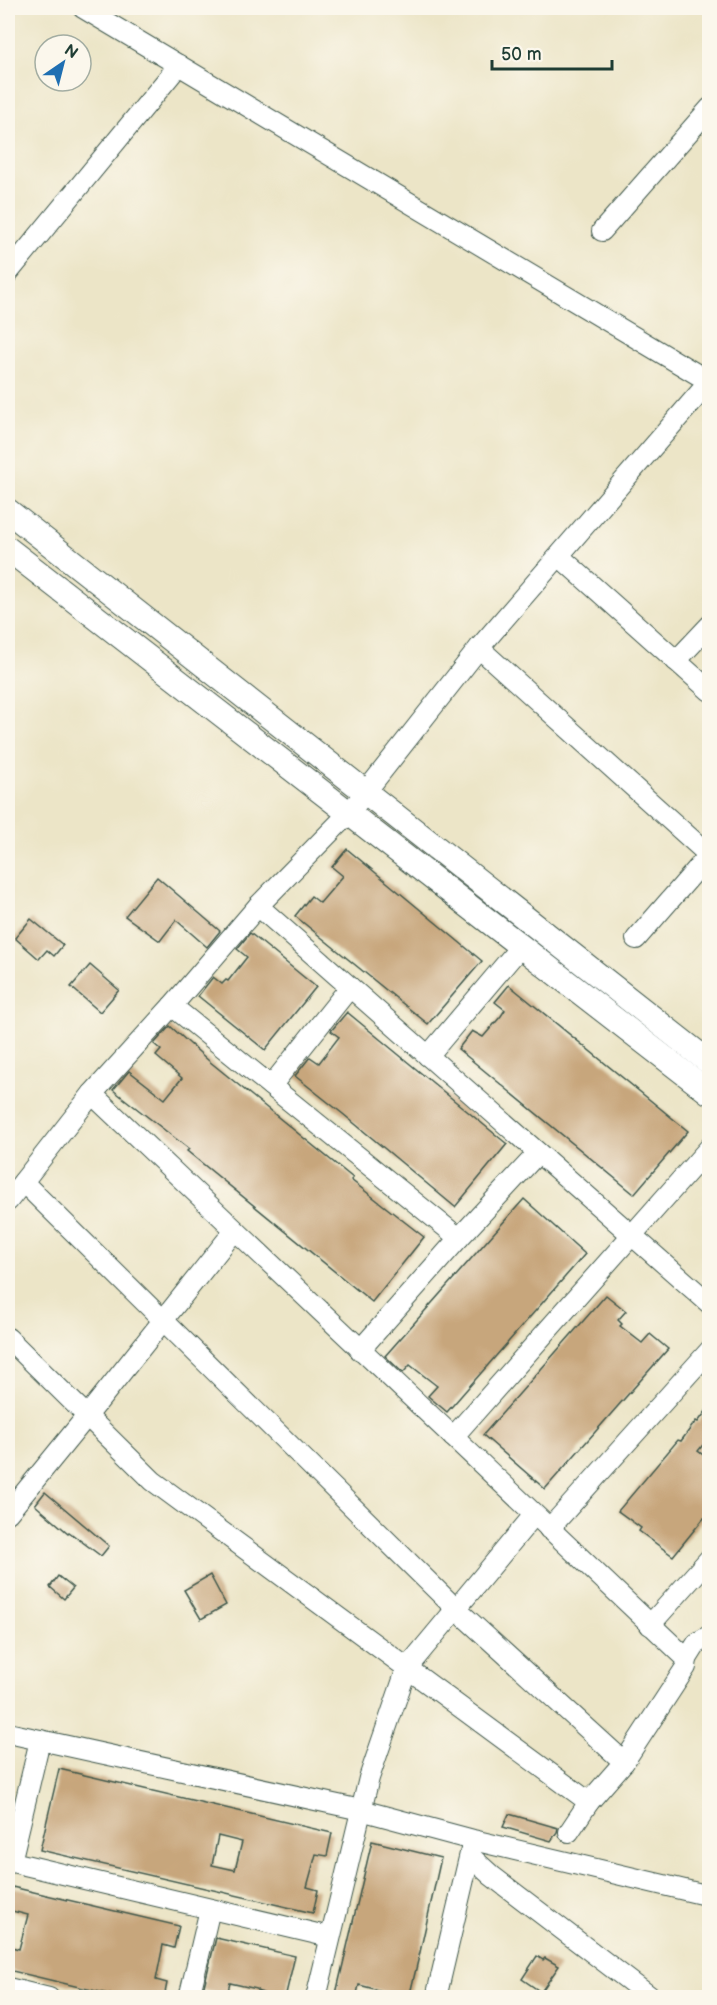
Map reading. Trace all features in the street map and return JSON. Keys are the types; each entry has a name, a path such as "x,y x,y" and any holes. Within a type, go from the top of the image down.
{"street":[{"path":"8,1201 92,1094 258,906 349,813 479,648 709,382 83,8"},
{"path":"8,273 179,65"},
{"path":"602,231 710,108"},
{"path":"8,511 710,1063"},
{"path":"8,549 710,1093"},
{"path":"559,556 710,691"},
{"path":"676,661 710,625"},
{"path":"479,648 709,855 636,939"},
{"path":"258,906 710,1304"},
{"path":"428,1056 521,946"},
{"path":"271,1086 350,987"},
{"path":"172,1006 459,1238"},
{"path":"92,1094 687,1659"},
{"path":"453,1437 710,1147"},
{"path":"360,1350 538,1153"},
{"path":"23,1182 456,1609 624,1762"},
{"path":"8,1513 235,1230"},
{"path":"8,1338 153,1481 589,1802"},
{"path":"549,1529 710,1350"},
{"path":"316,1998 369,1778 407,1668 534,1515"},
{"path":"650,1625 706,1568"},
{"path":"569,1832 589,1802 624,1762 686,1667 687,1659 698,1643 710,1635"},
{"path":"8,1733 361,1810 472,1848 710,1896"},
{"path":"40,1740 9,1862 330,1937"},
{"path":"440,1995 472,1848"},
{"path":"472,1848 492,1876 652,1998"},
{"path":"189,1998 210,1909"},
{"path":"8,1988 49,1998"}],"building":[{"path":"347,849 482,961 428,1024 295,916 311,896 320,903 343,876 332,867"},
{"path":"157,877 220,931 207,947 176,920 160,941 125,916"},
{"path":"31,919 63,945 54,956 47,950 39,959 15,938"},
{"path":"250,933 316,987 265,1050 198,996 213,977 222,984 228,981 247,957 237,949"},
{"path":"90,965 119,990 100,1012 71,987"},
{"path":"509,985 688,1131 634,1194 458,1049 472,1031 483,1037 501,1016 505,1010 495,1002"},
{"path":"347,1012 507,1144 455,1207 295,1076 310,1057 319,1063 339,1037 331,1031"},
{"path":"170,1026 209,1061 353,1178 351,1180 424,1237 372,1302 187,1151 189,1149 113,1090 129,1071 165,1099 182,1078 156,1056 161,1050 154,1044"},
{"path":"524,1199 585,1254 447,1412 428,1396 437,1386 410,1365 403,1373 385,1356"},
{"path":"606,1295 626,1311 618,1320 622,1324 620,1326 642,1343 650,1334 668,1349 545,1489 483,1435"},
{"path":"710,1406 710,1436 698,1451 710,1460 710,1521 704,1518 673,1556 639,1531 641,1528 618,1511"},
{"path":"45,1492 109,1546 101,1556 68,1533 35,1505"},
{"path":"210,1575 226,1605 201,1619 184,1590"},
{"path":"58,1576 73,1588 64,1599 50,1587"},
{"path":"59,1769 332,1833 327,1856 316,1854 307,1887 318,1890 313,1913 40,1850","holes":["218,1836 242,1842 235,1870 212,1865"]},
{"path":"509,1814 558,1828 557,1832 551,1841 503,1827"},
{"path":"372,1841 441,1858 420,1952 409,1998 389,1998 390,1993 359,1985 356,1998 335,1998"},
{"path":"8,1886 179,1926 174,1948 163,1945 156,1980 167,1983 164,1998 125,1998 8,1970 8,1946 19,1949 28,1915 8,1910"},
{"path":"216,1938 295,1956 285,1998 262,1998 263,1993 257,1989 230,1983 227,1995 203,1990"},
{"path":"537,1956 559,1966 541,1992 522,1979"}]}
